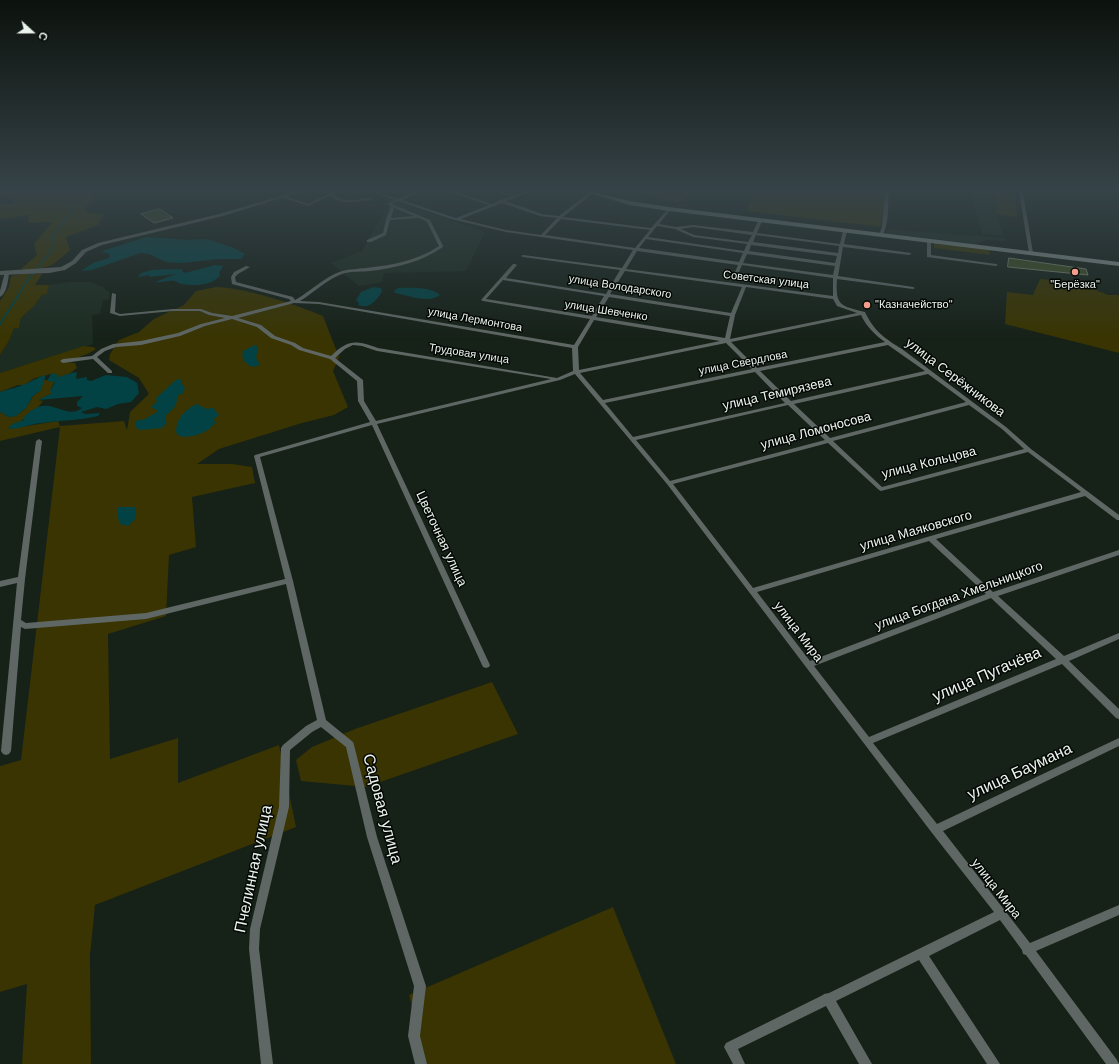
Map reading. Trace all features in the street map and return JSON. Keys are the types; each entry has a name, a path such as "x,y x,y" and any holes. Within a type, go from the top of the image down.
{"main road":[{"path":"935,242 1119,264"}],"street":[{"path":"0,296 4,288 2,273 45,271 67,267 84,251 110,242"},
{"path":"63,361 94,358 103,350 115,345 141,343 180,334 203,325 294,302 306,297 333,276 345,271 392,266 412,261 433,252 440,246 439,242"},
{"path":"587,242 740,265 912,288"},
{"path":"576,372 574,347 622,270 642,242"},
{"path":"669,242 838,265"},
{"path":"733,242 840,256"},
{"path":"816,242 909,254"},
{"path":"843,242 835,277 835,298 840,305 863,313"},
{"path":"929,242 929,256 996,265"},
{"path":"1029,242 1031,253"},
{"path":"737,272 744,253 750,244"},
{"name":"Советская улица","path":"523,256 744,287 835,298"},
{"path":"503,279 515,265"},
{"path":"248,267 236,273 233,277 234,283 291,298 294,302"},
{"name":"улица Володарского","path":"503,279 733,315"},
{"name":"улица Шевченко","path":"503,279 483,300 727,341"},
{"path":"727,341 733,315 744,287"},
{"path":"114,294 112,314 120,315 173,310 201,310 211,314 234,318 258,326 273,337 293,344 301,349 332,358"},
{"name":"улица Лермонтова","path":"294,302 319,303 574,347"},
{"path":"322,722 289,581 257,456 374,423 558,379 576,372 863,313"},
{"name":"улица Серёжникова","path":"863,313 865,321 888,343 1004,428 1029,450 1119,518"},
{"path":"727,341 789,403 829,440"},
{"name":"Трудовая улица","path":"332,358 341,347 354,342 377,349 558,379"},
{"name":"улица Свердлова","path":"602,402 888,343"},
{"path":"94,358 110,372"},
{"name":"Цветочная улица","path":"332,358 360,380 361,401 374,423 486,665"},
{"name":"улица Мира","path":"576,372 631,439 669,482 867,742 1002,914 1027,950 1114,1064"},
{"name":"улица Темирязева","path":"631,439 928,372"},
{"name":"улица Ломоносова","path":"669,482 969,403"},
{"name":"улица Кольцова","path":"829,440 881,489 1029,450"},
{"path":"6,751 21,579 39,441"},
{"name":"улица Маяковского","path":"752,590 1086,493"},
{"path":"931,539 1062,659 1119,715"},
{"name":"улица Богдана Хмельницкого","path":"808,665 992,595 1119,552"},
{"path":"0,584 21,579"},
{"path":"17,621 25,626 146,616 289,581"},
{"name":"улица Пугачёва","path":"867,742 1119,636"},
{"name":"Пчелинная улица","path":"267,1064 254,949 255,929 284,807 286,748 309,729 322,722"},
{"name":"Садовая улица","path":"322,722 350,745 372,837 420,986 414,1036 421,1064"},
{"name":"улица Баумана","path":"935,830 1119,742"},
{"path":"1027,950 1119,910"},
{"path":"739,1064 730,1047 1002,914"},
{"path":"921,954 994,1064"},
{"path":"828,998 866,1064"}],"shaded area":[{"path":"36,242 67,242 70,250 54,264 45,268 21,269 37,255 34,244"},
{"path":"367,242 480,242 466,271 384,273 382,282 359,286 331,263 362,251"},
{"path":"934,242 989,249 990,255 934,248"},
{"path":"956,242 983,242 975,244"},
{"path":"23,274 42,274 35,285 49,285 47,294 42,295 34,306 21,318 19,328 14,328 9,341 0,355 0,301 9,287 11,276"},
{"path":"1040,279 1075,282 1108,295 1119,295 1119,353 1005,324 1007,292 1033,295"},
{"path":"71,282 90,282 103,287 110,293 109,299 103,300 100,314 92,315 93,344 0,373 0,355 9,341 14,328 19,328 21,318 34,306 42,295 47,294 49,285"},
{"path":"216,287 256,293 323,316 339,357 333,371 348,407 334,415 302,423 219,449 197,464 232,464 252,467 255,483 192,497 196,547 169,555 166,616 108,634 110,759 178,738 178,783 279,745 296,827 95,905 90,956 91,1064 22,1064 27,984 0,992 0,766 21,760 60,427 0,441 0,412 9,417 20,413 26,408 33,397 41,389 44,380 55,381 51,388 52,393 39,400 43,401 35,410 8,429 58,421 60,426 124,421 127,430 130,412 149,394 139,378 109,360 110,354 119,340 139,332 154,319 184,305 196,291"},
{"path":"84,346 93,347 96,349 66,362 75,363 77,368 69,374 58,378 57,374 51,374 35,378 24,385 18,385 0,392 0,373"},
{"path":"492,682 518,734 366,787 301,781 296,760 312,747 355,729"},
{"path":"613,907 676,1064 427,1064 409,995"}],"water":[{"path":"132,242 215,242 234,248 245,254 241,259 218,259 182,263 166,262 149,254 140,253 92,270 81,271 93,263 109,258 110,254 102,252"},
{"path":"215,265 223,266 219,273 220,276 212,282 197,285 181,284 175,281 155,282 176,274 138,277 141,274 151,270 181,269 183,270 182,272 185,273"},
{"path":"373,287 381,288 382,292 369,305 358,305 359,303 356,300 361,292"},
{"path":"398,288 426,289 440,295 430,299 418,298 395,293 394,291"},
{"path":"255,345 258,347 256,358 260,365 253,367 244,361 243,351"},
{"path":"75,372 77,373 76,379 87,377 87,380 91,381 106,375 127,377 137,383 139,393 131,402 118,404 106,409 97,407 81,412 85,414 100,413 98,416 8,429 12,424 24,420 24,417 33,409 41,406 49,406 69,412 82,408 77,406 77,402 83,396 38,400 52,393 50,391 55,382 47,381 51,374 57,374 58,377"},
{"path":"46,375 41,390 32,397 27,407 16,416 9,417 0,412 0,392"},
{"path":"177,379 182,380 181,383 185,388 183,393 177,396 176,405 166,416 167,423 162,428 140,430 135,427 135,421 145,419 157,412 157,410 151,407 157,401 156,398"},
{"path":"197,404 206,409 213,408 219,415 213,420 216,422 209,429 194,436 179,436 176,432 176,427 179,419 185,412"},
{"path":"118,507 136,507 136,518 128,526 120,524"}],"building":[{"path":"1009,258 1086,269 1088,275 1008,267"}],"waterway":[{"path":"17,297 29,278 48,255 52,247 52,242"},
{"path":"0,324 18,296"}],"place":[{"name":"\"Берёзка\"","path":"1075,272"},
{"name":"\"Казначейство\"","path":"867,305"}]}
